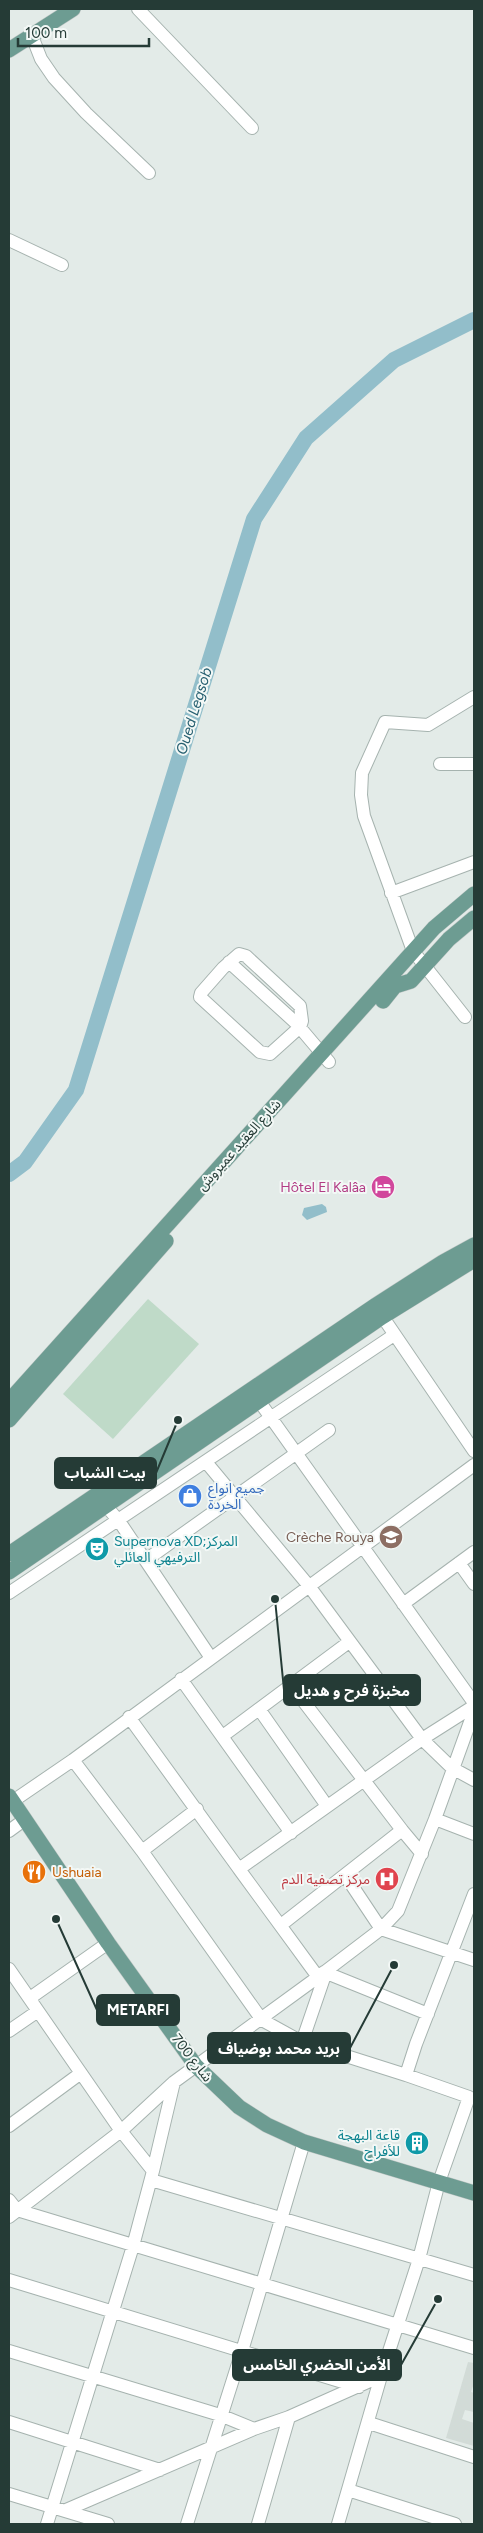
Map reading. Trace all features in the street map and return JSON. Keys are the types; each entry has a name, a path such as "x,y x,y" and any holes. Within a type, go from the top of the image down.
{"main road":[{"path":"9,50 73,9"},
{"name":"شارع العقيد عميروش","path":"325,1058 413,950 441,921 473,897"},
{"name":"شارع العقيد عميروش","path":"9,1401 325,1058 395,986 411,981 449,939 474,918"},
{"name":"شارع العقيد عميروش","path":"9,1420 208,1187"},
{"path":"9,1572 106,1506 256,1396 379,1311 443,1262 474,1246"},
{"path":"379,1311 474,1260"},
{"path":"9,1554 256,1396"},
{"name":"شارع 700","path":"10,1799 108,1943 196,2066 239,2107 267,2125 304,2142 474,2193"}],"street":[{"path":"138,9 252,128"},
{"path":"32,36 40,59 50,72 86,113 112,135 149,173"},
{"path":"9,240 62,265"},
{"path":"465,1017 413,950 364,816 361,795 362,773 382,725 387,722 428,725 474,697"},
{"path":"440,764 474,764"},
{"path":"391,893 474,862"},
{"path":"300,1026 270,1054 260,1052 200,997 201,993 229,962 239,954 246,956 293,997 300,1006 302,1014 300,1026 325,1058"},
{"path":"379,1311 474,1452"},
{"path":"9,1593 394,1335"},
{"path":"239,1870 422,1739 474,1705 256,1396"},
{"path":"146,1560 329,1430"},
{"path":"206,1462 309,1586 422,1739 452,1768 474,1780"},
{"path":"10,1799 73,1760 474,1465"},
{"path":"106,1506 119,1521 146,1560 211,1658"},
{"path":"403,1604 474,1552"},
{"path":"459,1563 474,1584"},
{"path":"224,1735 349,1642"},
{"path":"181,1679 224,1735 291,1833"},
{"path":"291,1685 422,1854"},
{"path":"259,1709 327,1806"},
{"path":"13,2214 121,2131 174,2082 323,1974 381,1929 398,1911 436,1819 452,1768 474,1711"},
{"path":"129,1717 197,1809 239,1870 281,1925 323,1974 428,2014"},
{"path":"73,1760 142,1851 262,2020 302,2042 473,2094 440,2182 399,2327 381,2376 369,2423 338,2524"},
{"path":"142,1851 197,1809"},
{"path":"436,1819 474,1834"},
{"path":"9,1831 24,1820"},
{"path":"281,1925 402,1830"},
{"path":"345,1875 381,1929 474,1960"},
{"path":"406,2075 474,1894"},
{"path":"30,1998 108,1943"},
{"path":"9,1969 152,2175 280,2219 474,2275"},
{"path":"302,2042 323,1974"},
{"path":"9,2031 38,2011"},
{"path":"9,2126 81,2073"},
{"path":"48,2524 133,2246 174,2082"},
{"path":"187,2524 220,2415 242,2351 304,2142"},
{"path":"9,2200 13,2214"},
{"path":"13,2214 133,2246 474,2348"},
{"path":"9,2280 359,2387"},
{"path":"9,2351 220,2415 254,2429"},
{"path":"66,2510 254,2429 289,2417 381,2376"},
{"path":"258,2524 289,2417"},
{"path":"9,2422 160,2470"},
{"path":"369,2423 474,2457"},
{"path":"348,2490 455,2524"},
{"path":"9,2494 108,2524"}],"shaded area":[{"path":"468,2362 474,2363 474,2383 471,2392 474,2393 474,2412 465,2410 462,2419 474,2423 474,2446 446,2438"}],"green space":[{"path":"148,1299 199,1344 113,1439 63,1394"}],"water":[{"path":"322,1204 326,1207 327,1212 307,1220 302,1215 304,1208"}],"waterway":[{"name":"Oued Legsob","path":"9,1174 25,1162 76,1090 254,519 306,438 394,360 474,320"}],"place":[{"name":"Hôtel El Kalâa","path":"383,1187"},
{"name":"بيت الشباب","path":"178,1420"},
{"name":"جميع انواع الخردة","path":"190,1496"},
{"name":"Crèche Rouya","path":"391,1537"},
{"name":"Supernova XD;المركز الترفيهي العائلي","path":"97,1549"},
{"name":"مخبزة فرح و هديل","path":"275,1599"},
{"name":"Ushuaia","path":"34,1872"},
{"name":"مركز تصفية الدم","path":"387,1879"},
{"name":"METARFI","path":"56,1919"},
{"name":"بريد محمد بوضياف","path":"394,1965"},
{"name":"قاعة البهجة للأفراح","path":"417,2143"},
{"name":"الأمن الحضري الخامس","path":"438,2299"}]}
